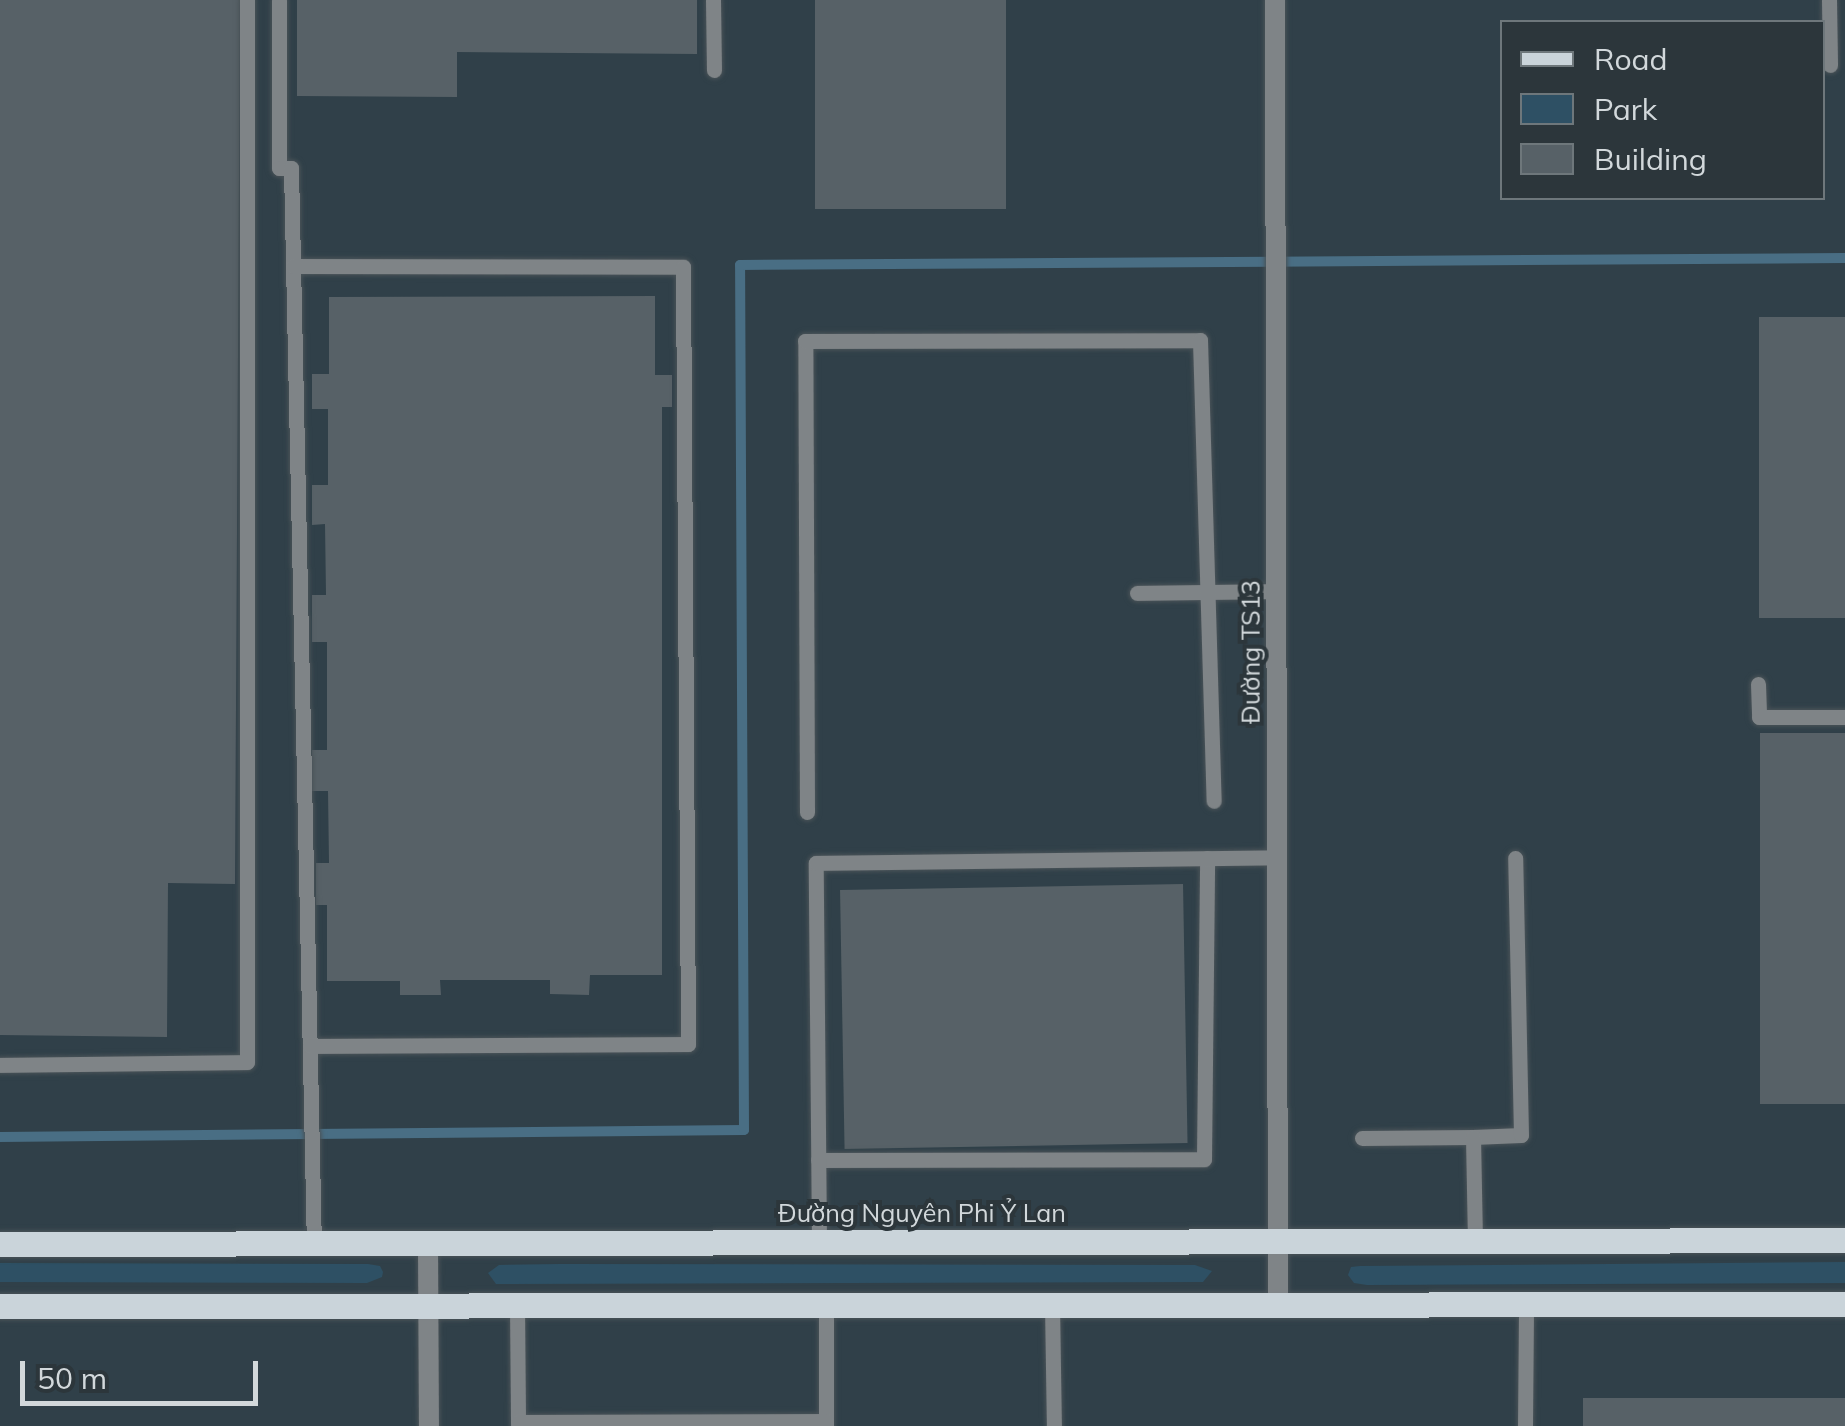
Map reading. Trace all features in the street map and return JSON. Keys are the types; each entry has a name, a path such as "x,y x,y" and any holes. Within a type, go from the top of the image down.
{"main road":[{"name":"Đường Nguyên Phi Ỷ Lan","path":"0,1244 1845,1240"},
{"path":"0,1306 1845,1304"}],"street":[{"name":"Đường TS13","path":"1275,0 1278,1304"},
{"path":"428,1244 429,1426"}],"lane":[{"path":"0,1065 248,1062 247,0"},
{"path":"279,0 279,168 291,168 314,1244"},
{"path":"713,0 714,70"},
{"path":"1830,0 1830,65"},
{"path":"293,266 683,267 688,1044 310,1046"},
{"path":"807,812 804,341 1200,340 1214,801"},
{"path":"1136,593 1276,591"},
{"path":"1758,684 1759,717 1845,717"},
{"path":"819,1243 816,863 1276,856"},
{"path":"818,1160 1204,1159 1207,858"},
{"path":"1362,1138 1521,1135 1516,858"},
{"path":"1474,1137 1474,1241"},
{"path":"518,1304 518,1424 826,1423 826,1304"},
{"path":"1052,1304 1054,1426"},
{"path":"1525,1426 1526,1304"}],"shaded area":[{"path":"0,0 1845,0 1845,1426 0,1426"}],"green space":[{"path":"1845,1262 1845,1283 1367,1285 1354,1283 1348,1275 1351,1267 1360,1266"},
{"path":"0,1263 368,1264 380,1266 383,1272 382,1277 367,1283 0,1282"},
{"path":"499,1265 1195,1265 1212,1271 1203,1282 496,1284 488,1273"}],"building":[{"path":"0,0 240,0 235,884 168,883 167,1037 0,1035"},
{"path":"297,0 697,0 697,54 457,52 457,97 297,96"},
{"path":"815,0 1006,0 1006,209 815,209"},
{"path":"655,296 655,375 672,375 672,407 662,407 662,975 590,975 589,995 550,994 550,980 440,980 441,995 400,995 400,981 327,981 327,905 316,905 316,863 329,863 328,791 312,791 312,750 327,750 327,642 312,642 312,595 326,595 325,524 312,525 312,485 328,485 328,409 312,409 312,374 329,374 329,297"},
{"path":"1759,317 1845,317 1845,618 1759,618"},
{"path":"1760,733 1845,733 1845,1104 1760,1104"},
{"path":"1183,884 1188,1143 845,1149 840,890"},
{"path":"1583,1398 1845,1398 1845,1426 1583,1426"}],"waterway":[{"path":"0,1137 744,1130 740,265 1845,258"}]}
